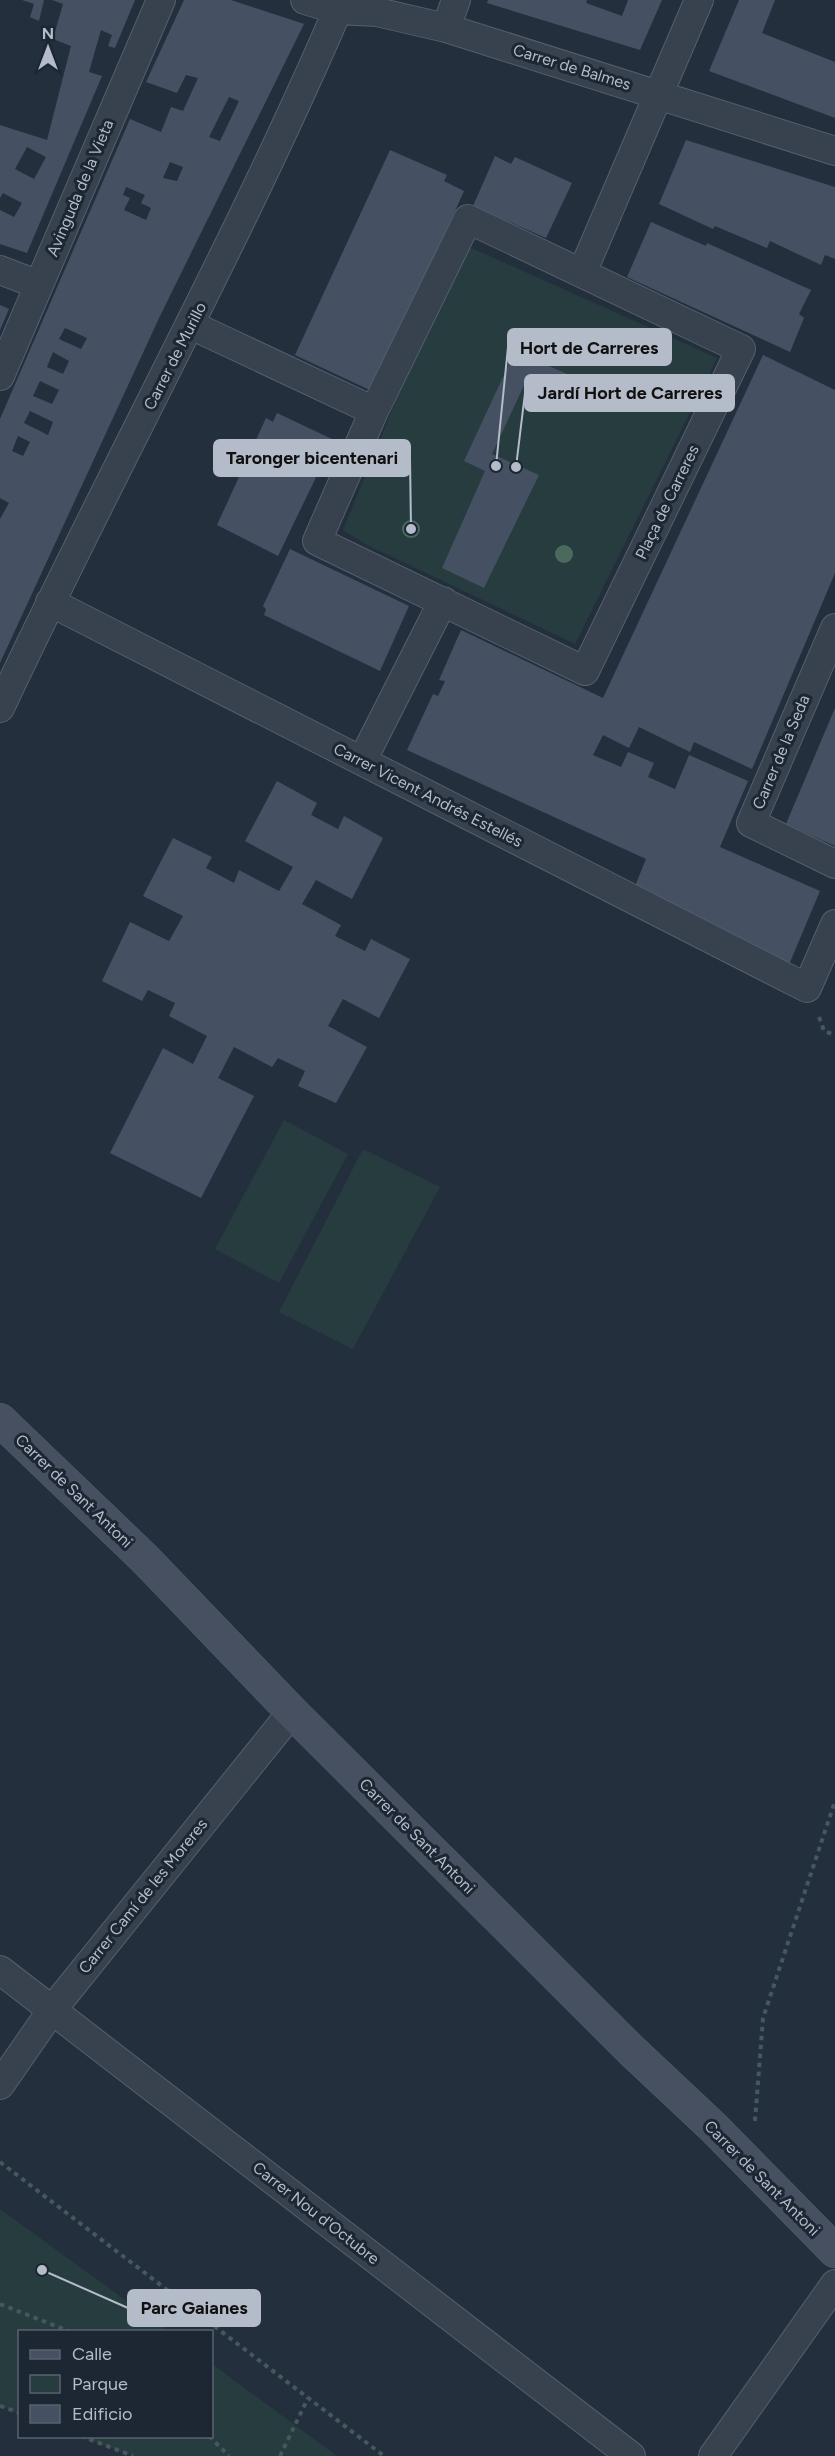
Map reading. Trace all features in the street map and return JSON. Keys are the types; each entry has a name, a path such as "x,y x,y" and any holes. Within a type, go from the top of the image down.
{"street":[{"name":"Avinguda de la Vieta","path":"0,376 161,0"},
{"name":"Carrer de Balmes","path":"305,0 377,12 446,28 835,151"},
{"path":"446,28 456,0"},
{"path":"582,273 699,0"},
{"name":"Carrer de Murillo","path":"0,708 50,602 191,325 340,5"},
{"name":"Plaça de Carreres","path":"468,219 582,273 741,349 585,671 317,540 374,411 468,219"},
{"path":"0,270 39,285"},
{"path":"191,325 374,411"},
{"name":"Carrer Vicent Andrés Estellés","path":"50,602 807,988 835,924"},
{"path":"362,761 443,602"},
{"name":"Carrer de la Seda","path":"835,628 751,823 835,864"},
{"name":"Carrer de Sant Antoni","path":"0,1420 145,1558 292,1712 631,2050 714,2128 835,2251"},
{"name":"Carrer Camí de les Moreres","path":"0,2085 52,2010 292,1712"},
{"name":"Carrer Nou d'Octubre","path":"0,1970 632,2456"},
{"path":"713,2456 835,2284"}],"path":[{"path":"752,2169 763,2018 835,1801"},
{"path":"0,2162 384,2456"},
{"path":"0,2304 68,2330"},
{"path":"280,2456 308,2398"},
{"path":"0,2406 18,2413"},
{"path":"86,2438 133,2456"},
{"path":"211,2438 229,2456"}],"green space":[{"path":"467,246 717,358 575,644 367,545 343,530 395,403"},
{"path":"284,1120 348,1154 279,1283 215,1249"},
{"path":"363,1149 440,1187 353,1349 279,1312"},
{"path":"0,2209 167,2330 18,2330 18,2414 0,2406"},
{"path":"213,2365 337,2456 133,2456 84,2438 213,2438"}],"building":[{"path":"22,0 44,0 39,21 30,17 34,4"},
{"path":"52,0 135,0 115,48 108,46 112,35 101,30 89,72 102,76 27,253 0,244 0,210 14,217 22,203 3,193 0,198 0,125 47,140 71,46 53,39 63,4","holes":["27,147 46,157 34,179 15,169"]},
{"path":"184,0 231,0 304,24 160,316 0,663 0,519 9,503 0,498 0,419 130,119 161,132 171,107 183,111 198,78 186,75 177,93 146,82","holes":["229,97 239,101 220,141 209,137","170,162 183,167 177,181 163,178","126,187 145,195 141,203 151,208 146,220 124,210 130,198 123,195","65,328 87,338 81,349 59,339","53,352 69,361 63,374 47,367","40,381 59,390 52,404 33,396","30,411 53,422 48,435 24,423","18,436 30,442 23,456 12,451"]},
{"path":"488,0 587,0 586,3 622,16 628,0 662,0 640,50 487,3"},
{"path":"739,0 775,0 762,33 835,62 835,118 709,71"},
{"path":"686,140 835,187 835,259 825,255 821,265 770,241 767,248 715,226 713,229 659,204"},
{"path":"390,150 447,175 444,181 464,191 374,392 295,355"},
{"path":"495,156 511,164 515,157 572,183 546,238 473,206"},
{"path":"651,222 706,246 707,243 811,290 799,314 804,318 790,352 627,277"},
{"path":"0,305 9,309 0,330"},
{"path":"515,351 583,381 573,399 527,379 492,454 539,475 484,588 442,568 485,471 464,461"},
{"path":"763,355 835,390 835,573 752,769 694,742 690,752 639,727 629,748 603,735 593,755 621,767 628,752 654,763 648,777 675,789 689,755 748,781 720,847 820,891 788,967 635,886 646,859 407,750 433,694 438,696 445,681 439,680 461,630 603,698"},
{"path":"277,413 334,440 278,556 217,525 266,418 273,422"},
{"path":"290,549 409,606 380,671 264,615 266,609 263,606"},
{"path":"835,708 835,846 786,824"},
{"path":"277,781 317,803 311,815 338,829 344,816 383,838 352,899 316,880 302,904 341,925 335,936 365,951 371,939 410,959 379,1018 343,999 328,1026 367,1047 336,1103 298,1086 305,1071 278,1058 272,1067 234,1047 218,1078 254,1096 201,1198 110,1153 163,1048 193,1064 207,1036 169,1016 175,1003 148,990 142,1001 102,981 130,922 169,941 183,916 143,896 173,838 212,857 206,868 234,883 239,870 279,891 293,867 245,841"}],"place":[{"name":"Hort de Carreres","path":"496,466"},
{"name":"Jardí Hort de Carreres","path":"516,467"},
{"name":"Taronger bicentenari","path":"411,529"},
{"name":"Parc Gaianes","path":"42,2270"}]}
